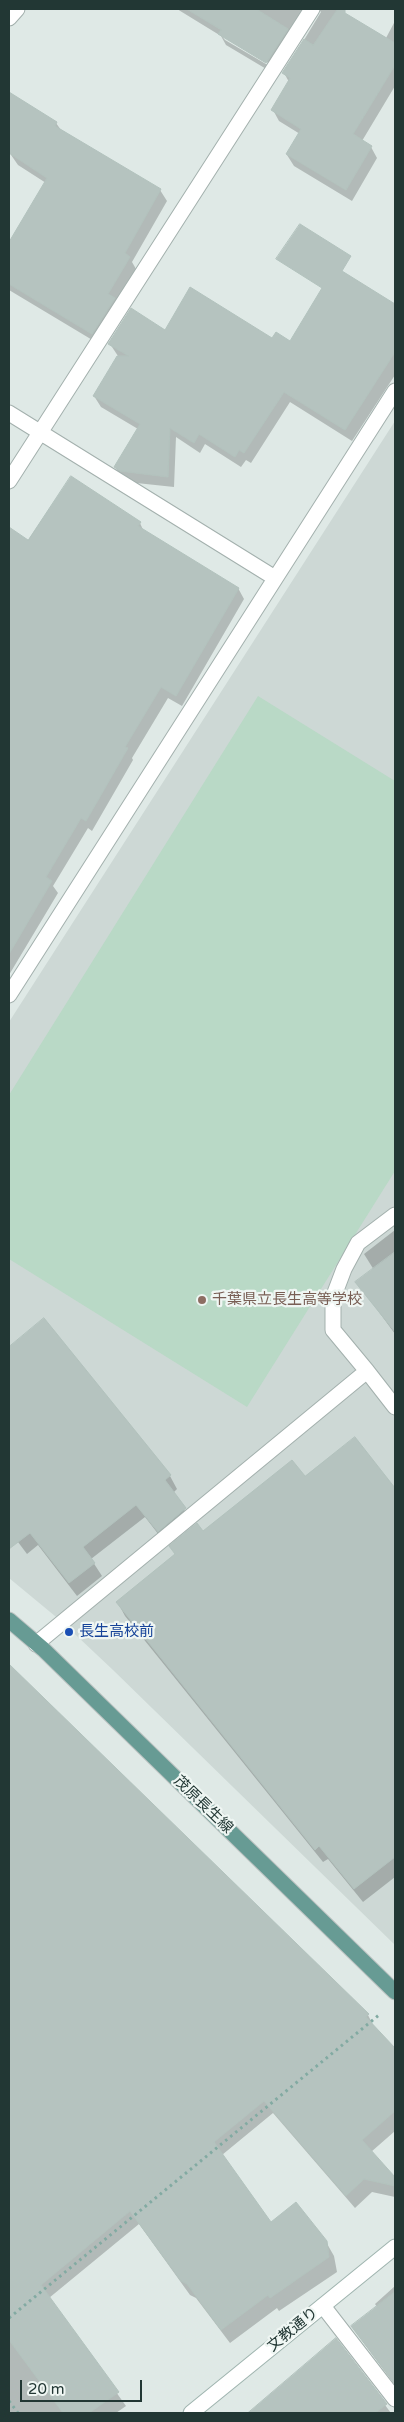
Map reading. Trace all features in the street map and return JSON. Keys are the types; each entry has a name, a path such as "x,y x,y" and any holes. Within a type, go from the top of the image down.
{"main road":[{"name":"茂原長生線","path":"9,1620 395,1992"}],"street":[{"path":"9,18 17,9"},
{"path":"9,482 312,9"},
{"path":"9,996 395,391"},
{"path":"9,414 275,578"},
{"path":"395,1215 358,1243 344,1269 334,1298 334,1330 395,1407"},
{"path":"36,1644 367,1371"},
{"name":"文教通り","path":"191,2413 395,2247"},
{"path":"323,2306 395,2399"}],"path":[{"path":"9,2318 380,2014"},
{"path":"9,2401 18,2413"}],"shaded area":[{"name":"千葉県立長生高等学校","path":"395,421 395,1945 113,1670 61,1621 9,1578 9,1022"}],"green space":[{"path":"258,696 395,781 395,1171 247,1407 9,1259 9,1095"}],"building":[{"path":"187,9 256,9 288,29 266,63 218,34 221,30"},
{"path":"338,9 345,9 345,13 395,43 395,65 353,134 372,146 346,190 286,154 301,129 271,110 290,78 282,73 304,39 313,45"},
{"path":"9,92 57,122 55,126 161,189 125,253 130,257 108,294 115,298 92,334 9,284 9,242 47,178 9,153"},
{"path":"300,224 351,256 342,271 395,304 395,352 345,430 284,392 244,453 239,450 235,457 199,434 194,443 170,428 168,477 120,471 114,467 140,424 93,396 117,356 129,356 108,344 131,308 165,330 190,287 272,338 276,332 290,341 322,288 276,259"},
{"path":"71,476 141,522 138,526 239,588 176,696 161,687 125,747 128,748 86,821 81,818 46,877 52,881 9,954 9,527 28,540"},
{"path":"395,1252 395,1332 355,1282"},
{"path":"44,1318 171,1475 165,1480 186,1508 158,1532 136,1505 83,1547 95,1563 69,1583 30,1533 9,1549 9,1347"},
{"path":"355,1437 395,1488 395,1857 354,1889 319,1846 315,1850 116,1602 175,1554 169,1546 197,1523 203,1531 292,1460 305,1476"},
{"path":"9,1664 369,2014 366,2017 395,2048 395,2111 362,2140 395,2177 395,2186 364,2179 346,2196 264,2101 214,2142 271,2222 296,2202 327,2241 329,2257 270,2298 268,2295 221,2330 187,2284 181,2281 130,2211 41,2285 119,2392 89,2413 63,2413 9,2340"},
{"path":"395,2292 395,2384 351,2326"},
{"path":"336,2338 387,2404 375,2413 248,2413"}],"place":[{"name":"千葉県立長生高等学校","path":"202,1300"},
{"name":"長生高校前","path":"69,1632"}]}
